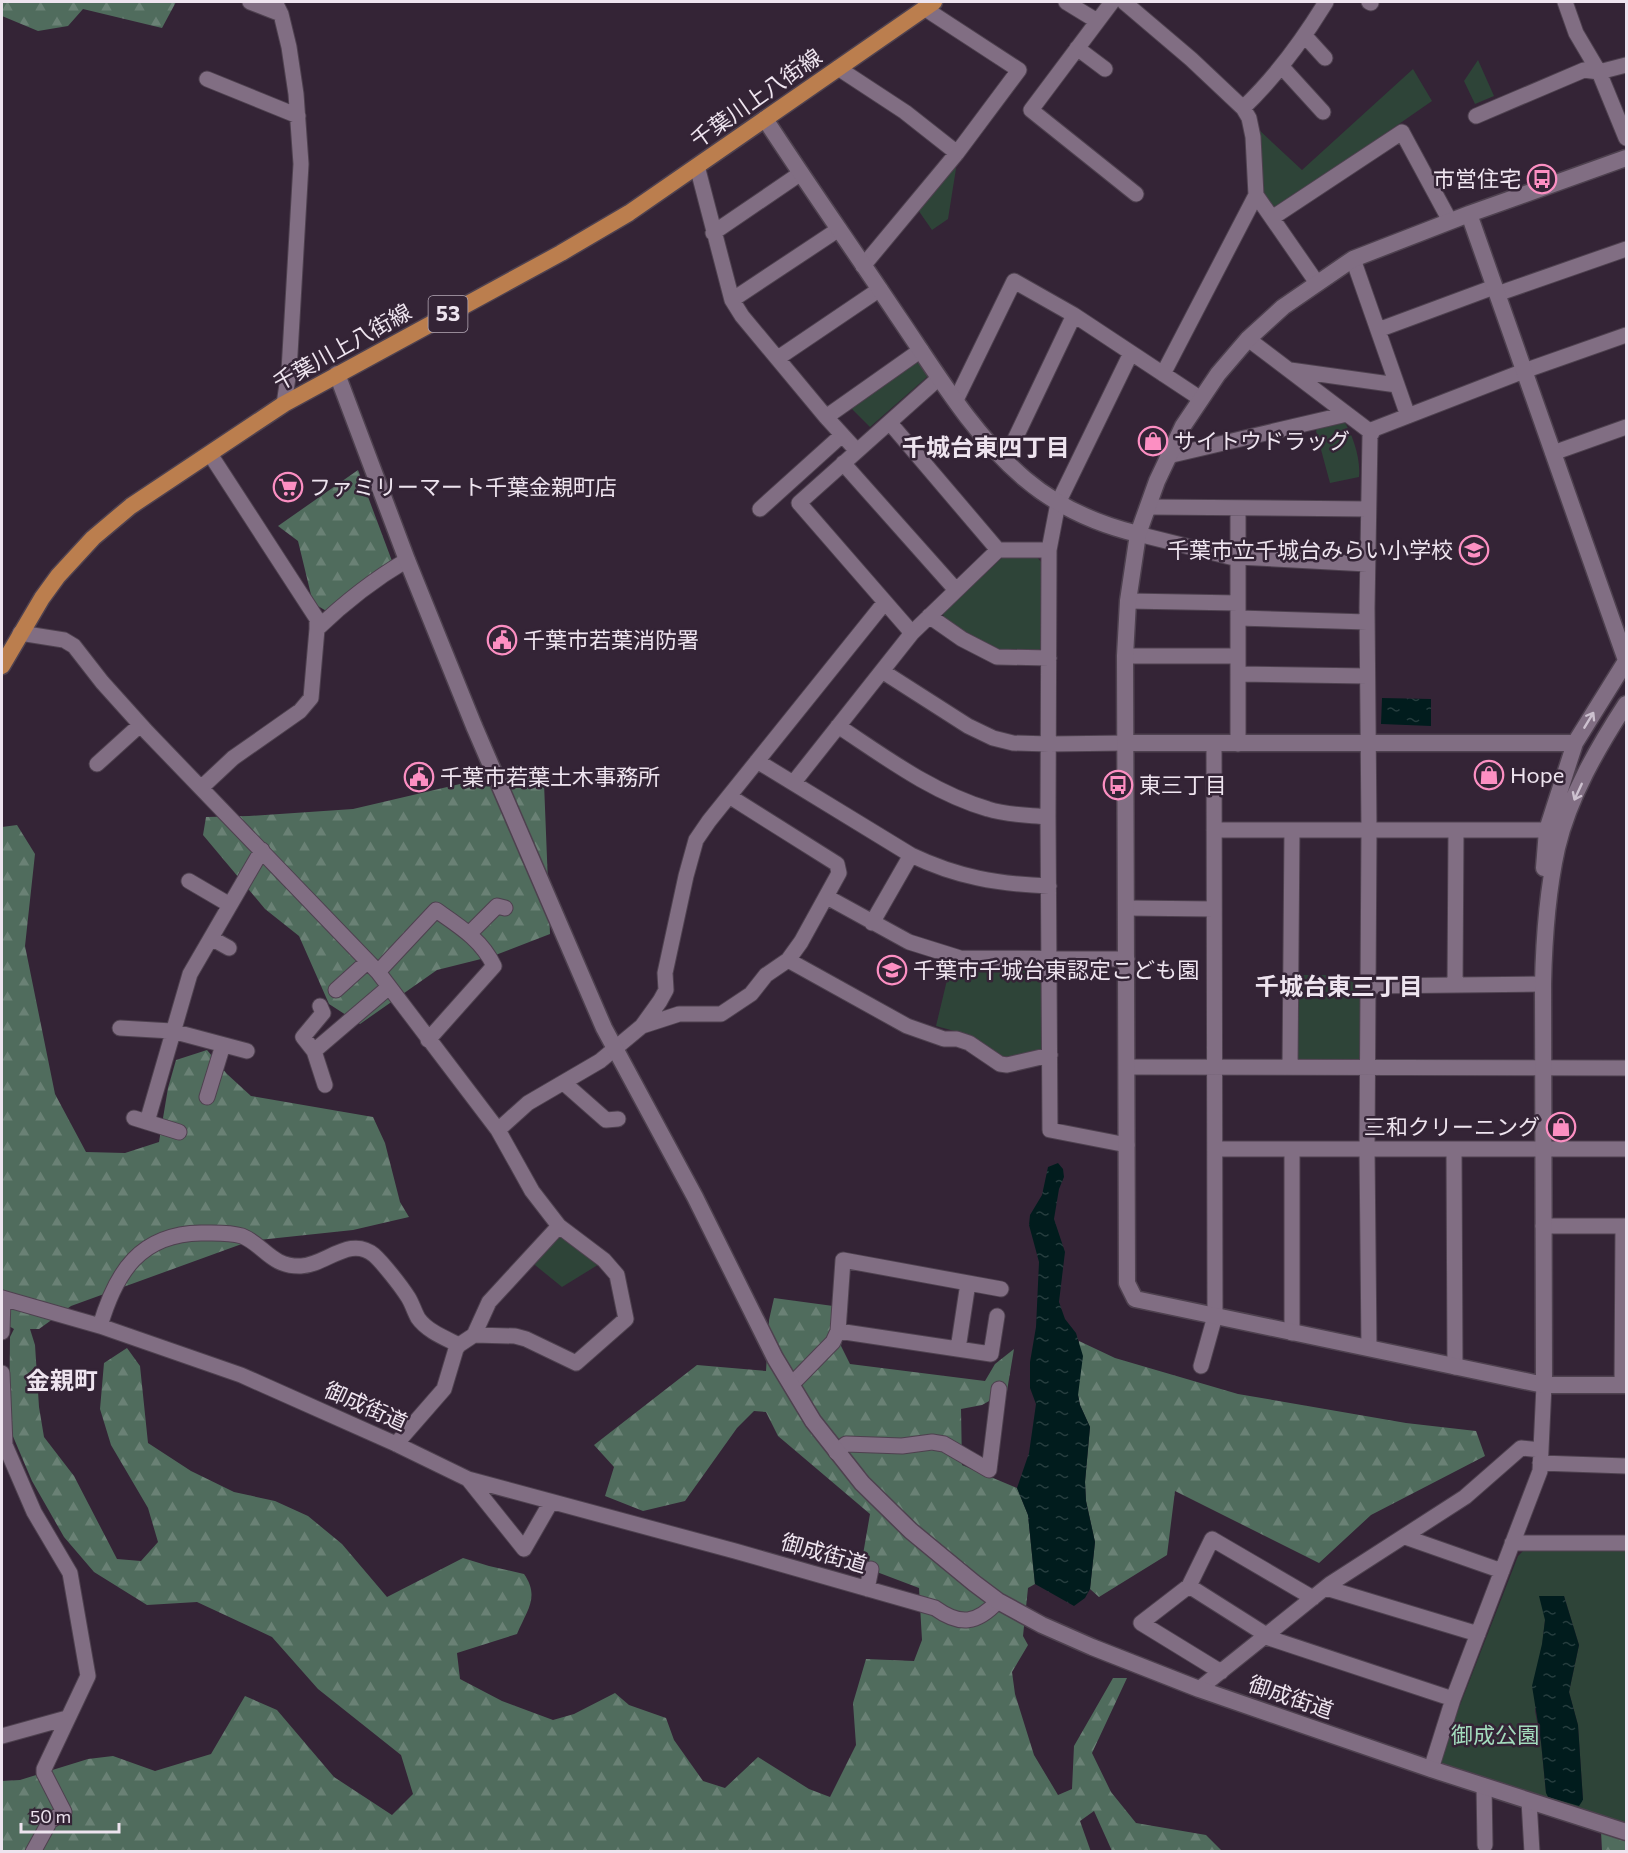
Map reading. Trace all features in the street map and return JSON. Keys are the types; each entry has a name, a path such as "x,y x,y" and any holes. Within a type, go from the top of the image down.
{"main road":[{"name":"千葉川上八街線","path":"2,666 12,641 58,576 93,538 131,507 284,404 594,235 929,5"}],"street":[{"path":"250,2 278,8 289,46 298,116 301,164 289,371 284,404"},
{"path":"1066,2 1097,21"},
{"path":"1112,2 1031,110 1136,194"},
{"path":"1124,2 1191,59 1243,108 1249,118 1253,137 1256,195 1163,374"},
{"path":"1243,108 1282,67 1326,2"},
{"path":"1565,2 1576,33 1599,72 1626,138"},
{"path":"863,266 957,153 1019,69 929,5"},
{"path":"1305,36 1325,58"},
{"path":"1077,48 1105,69"},
{"path":"1476,116 1584,70 1599,72 1626,65"},
{"path":"1282,67 1323,112"},
{"path":"838,68 904,112 957,153"},
{"path":"207,79 298,116"},
{"path":"765,119 939,378 983,437 1026,480 1059,503 1087,518 1138,534 1238,558 1367,564"},
{"path":"1272,218 1402,132 1450,221"},
{"path":"1543,1226 1624,1226 1624,1385 1544,1385 1135,1299 1130,1292 1127,1283 1125,656 1128,601 1138,534 1157,481 1183,426 1218,374 1248,339 1283,307 1353,259 1450,221 1626,158"},
{"path":"697,166 732,300 742,316 857,451"},
{"path":"713,233 801,173"},
{"path":"1256,195 1317,283"},
{"path":"1431,1769 1454,1699 1540,1471 1544,1385 1545,1149 1542,893 1547,830 1575,743 1626,660 1469,214"},
{"path":"732,300 839,229"},
{"path":"1378,330 1626,249"},
{"path":"1353,259 1408,416"},
{"path":"956,400 1014,281 1074,315 1201,399"},
{"path":"778,358 880,289"},
{"path":"1005,460 1074,315"},
{"path":"1370,1348 1367,1149 1369,443 1374,429 1626,334"},
{"path":"1248,339 1372,432"},
{"path":"826,417 921,350"},
{"path":"1127,1145 1050,1130 1049,550 1059,503 1131,353"},
{"path":"1288,370 1397,385"},
{"path":"337,374 406,560 604,1028 695,1197 775,1358 813,1421 862,1483 911,1531 998,1601"},
{"path":"912,633 799,503 939,378"},
{"path":"1168,456 1347,414"},
{"path":"890,423 998,550"},
{"path":"1553,453 1626,427"},
{"path":"760,509 842,435"},
{"path":"201,788 233,758 300,711 311,698 317,629 317,619 210,453"},
{"path":"843,463 956,590"},
{"path":"1149,507 1368,509"},
{"path":"1238,508 1238,744"},
{"path":"794,782 912,633 998,550 1049,550"},
{"path":"317,629 342,605 375,579 406,560"},
{"path":"1128,601 1367,622"},
{"path":"498,1130 528,1103 600,1061 642,1026 666,990 665,973 696,840 885,602"},
{"path":"929,616 962,639 997,657 1049,658"},
{"path":"12,641 64,640 74,646 102,682 140,724 373,967 498,1130 532,1191 559,1226 604,1260 617,1275 626,1319 576,1363 526,1339 515,1336 474,1335"},
{"path":"1125,656 1238,656"},
{"path":"882,671 968,726 993,738 1014,743 1575,743"},
{"path":"1238,674 1367,676"},
{"path":"1544,938 1558,846 1574,799 1596,754 1626,704"},
{"path":"97,764 140,724"},
{"path":"838,726 895,763 964,801 990,810 1048,817"},
{"path":"1201,1366 1215,1316 1214,744"},
{"path":"758,761 911,855 938,868 983,880 1049,886"},
{"path":"642,1026 679,1014 721,1014 751,994 766,975 788,960 801,942 839,873 837,864 729,796"},
{"path":"1214,830 1547,830"},
{"path":"1290,1067 1292,830"},
{"path":"1455,831 1455,985"},
{"path":"179,1132 140,1120 190,974 262,850"},
{"path":"872,923 911,855"},
{"path":"189,881 230,905"},
{"path":"827,897 909,942 960,958 1127,959"},
{"path":"470,933 497,906 505,908"},
{"path":"1127,908 1214,909"},
{"path":"336,990 373,967 436,910 470,933 490,957 494,966 428,1040"},
{"path":"211,938 229,948"},
{"path":"788,960 907,1026 944,1039 957,1039 969,1043 1000,1064 1007,1065 1050,1054"},
{"path":"1369,986 1543,984"},
{"path":"314,1051 389,987"},
{"path":"320,1006 323,1014 303,1037 314,1051 325,1085"},
{"path":"120,1028 172,1031 247,1051"},
{"path":"207,1097 223,1045"},
{"path":"1128,1067 1626,1068"},
{"path":"564,1083 606,1120 618,1119"},
{"path":"1215,1149 1626,1149"},
{"path":"1292,1150 1292,1333"},
{"path":"1454,1150 1455,1367"},
{"path":"396,1444 444,1389 456,1349 474,1335 489,1302 559,1226"},
{"path":"100,1326 106,1305 123,1274 136,1256 152,1244 172,1236 189,1233 228,1233 243,1237 278,1262 300,1266 313,1265 347,1249 359,1248 373,1254 408,1298 418,1319 434,1332 459,1345"},
{"path":"790,1385 833,1342 838,1330 843,1260 1001,1289"},
{"path":"958,1349 968,1283"},
{"path":"2,1299 2,1332"},
{"name":"御成街道","path":"2,1299 100,1326 241,1375 396,1444 468,1479 935,1608 949,1618 968,1621 980,1617 998,1601 1042,1625 1092,1647 1200,1689 1431,1769 1626,1832"},
{"path":"838,1330 991,1354 997,1316"},
{"path":"2,1373 2,1414 8,1455 34,1512 70,1573 88,1676 44,1773 64,1812 50,1821 33,1851"},
{"path":"836,1452 846,1444 902,1446 932,1442 944,1443 989,1470 999,1389"},
{"path":"1200,1689 1326,1588 1465,1497 1521,1448 1541,1456 1626,1466"},
{"path":"468,1479 524,1549 551,1502"},
{"path":"1405,1537 1502,1571"},
{"path":"1221,1672 1142,1623 1189,1586 1212,1539 1313,1598"},
{"path":"1512,1543 1626,1543"},
{"path":"867,1589 871,1569"},
{"path":"1189,1586 1267,1637 1454,1699"},
{"path":"1326,1588 1478,1634"},
{"path":"2,1736 67,1718"},
{"path":"1484,1786 1485,1845"},
{"path":"1529,1801 1532,1851"}],"green space":[{"path":"2,2 176,2 162,28 83,9 68,26 38,31 2,16"},
{"path":"1478,60 1494,96 1475,104 1464,81"},
{"path":"1413,69 1432,101 1278,208 1272,207 1260,190 1257,128 1302,170"},
{"path":"958,156 948,219 932,230 916,207"},
{"path":"919,360 928,373 927,377 870,427 847,404"},
{"path":"1343,420 1356,447 1359,477 1330,483 1316,431 1319,426"},
{"path":"358,470 392,561 328,612 313,603 298,541 278,526"},
{"path":"1004,556 1036,556 1042,563 1041,648 1037,652 999,650 982,643 944,620 943,613"},
{"path":"522,764 544,783 550,934 493,956 437,970 360,1024 329,1004 299,936 265,909 203,835 206,817 353,809 460,784"},
{"path":"17,825 35,854 25,946 55,1094 86,1152 125,1153 159,1142 168,1088 176,1060 207,1050 227,1074 251,1096 373,1117 385,1143 400,1202 409,1217 353,1230 250,1241 71,1306 39,1329 30,1329 35,1345 39,1407 44,1437 74,1476 117,1559 141,1561 158,1542 148,1508 111,1445 100,1409 104,1363 127,1348 140,1366 148,1443 191,1471 234,1492 275,1501 308,1516 342,1544 387,1597 463,1558 524,1574 529,1582 531,1597 528,1611 517,1634 457,1653 460,1679 502,1701 553,1720 574,1714 615,1693 629,1705 666,1718 674,1740 703,1781 725,1788 758,1757 809,1789 830,1797 856,1745 853,1703 866,1659 914,1661 922,1640 919,1588 861,1566 870,1514 778,1436 766,1412 754,1411 737,1428 685,1501 643,1511 605,1496 614,1467 594,1445 697,1365 766,1371 769,1320 774,1298 848,1308 841,1346 850,1364 985,1381 995,1364 1014,1349 1007,1391 982,1405 961,1409 962,1465 1017,1488 1028,1515 1035,1584 1028,1588 1023,1636 1028,1645 1012,1672 1015,1694 1034,1755 1058,1795 1072,1789 1074,1746 1113,1678 1127,1678 1092,1753 1111,1792 1136,1823 1206,1835 1222,1851 1112,1851 1094,1811 1080,1821 1091,1852 2,1852 2,1781 20,1780 88,1759 113,1756 155,1771 211,1754 245,1696 277,1710 334,1777 392,1815 413,1794 401,1755 318,1689 272,1637 197,1602 147,1605 94,1572 64,1537 32,1481 9,1427 10,1337 14,1329 2,1322 2,827"},
{"path":"952,959 998,965 1038,966 1044,972 1042,1050 1006,1058 1000,1057 969,1035 936,1026"},
{"path":"1298,975 1362,975 1361,1059 1358,1062 1300,1062 1295,1052"},
{"path":"561,1230 601,1263 562,1287 530,1261"},
{"path":"1079,1341 1115,1358 1238,1394 1406,1423 1476,1431 1485,1456 1371,1515 1319,1563 1175,1491 1167,1555 1099,1597 1090,1589 1095,1542 1086,1501 1085,1482 1090,1427 1078,1395"},
{"name":"御成公園","path":"1524,1550 1626,1550 1626,1824 1443,1765 1439,1759 1518,1556","holes":["1564,1596 1579,1645 1569,1692 1578,1725 1583,1800 1546,1793 1541,1742 1535,1711 1545,1620"]},
{"path":"1601,1831 1626,1840 1626,1851 1602,1851"}],"water":[{"path":"1382,698 1431,699 1431,726 1381,724"},
{"path":"1058,1163 1063,1169 1064,1177 1059,1189 1054,1219 1065,1252 1059,1302 1065,1319 1076,1333 1083,1356 1078,1395 1090,1427 1085,1482 1086,1501 1095,1542 1090,1589 1085,1598 1074,1606 1035,1584 1028,1515 1017,1488 1029,1453 1036,1404 1030,1388 1030,1362 1036,1327 1039,1262 1029,1225 1030,1215 1042,1195 1048,1167"},
{"path":"1539,1596 1564,1596 1579,1645 1569,1692 1578,1725 1583,1800 1579,1806 1548,1797 1546,1793 1532,1686 1545,1620"}],"place":[{"name":"市営住宅","path":"1542,179"},
{"name":"サイトウドラッグ","path":"1153,441"},
{"name":"ファミリーマート千葉金親町店","path":"288,487"},
{"name":"千葉市立千城台みらい小学校","path":"1474,550"},
{"name":"千葉市若葉消防署","path":"502,640"},
{"name":"Hope","path":"1489,775"},
{"name":"千葉市若葉土木事務所","path":"419,777"},
{"name":"東三丁目","path":"1118,785"},
{"name":"千葉市千城台東認定こども園","path":"892,970"},
{"name":"三和クリーニング","path":"1561,1127"}],"district":[{"name":"千城台東四丁目","path":"986,448"},
{"name":"千城台東三丁目","path":"1339,987"},
{"name":"金親町","path":"62,1381"}]}
